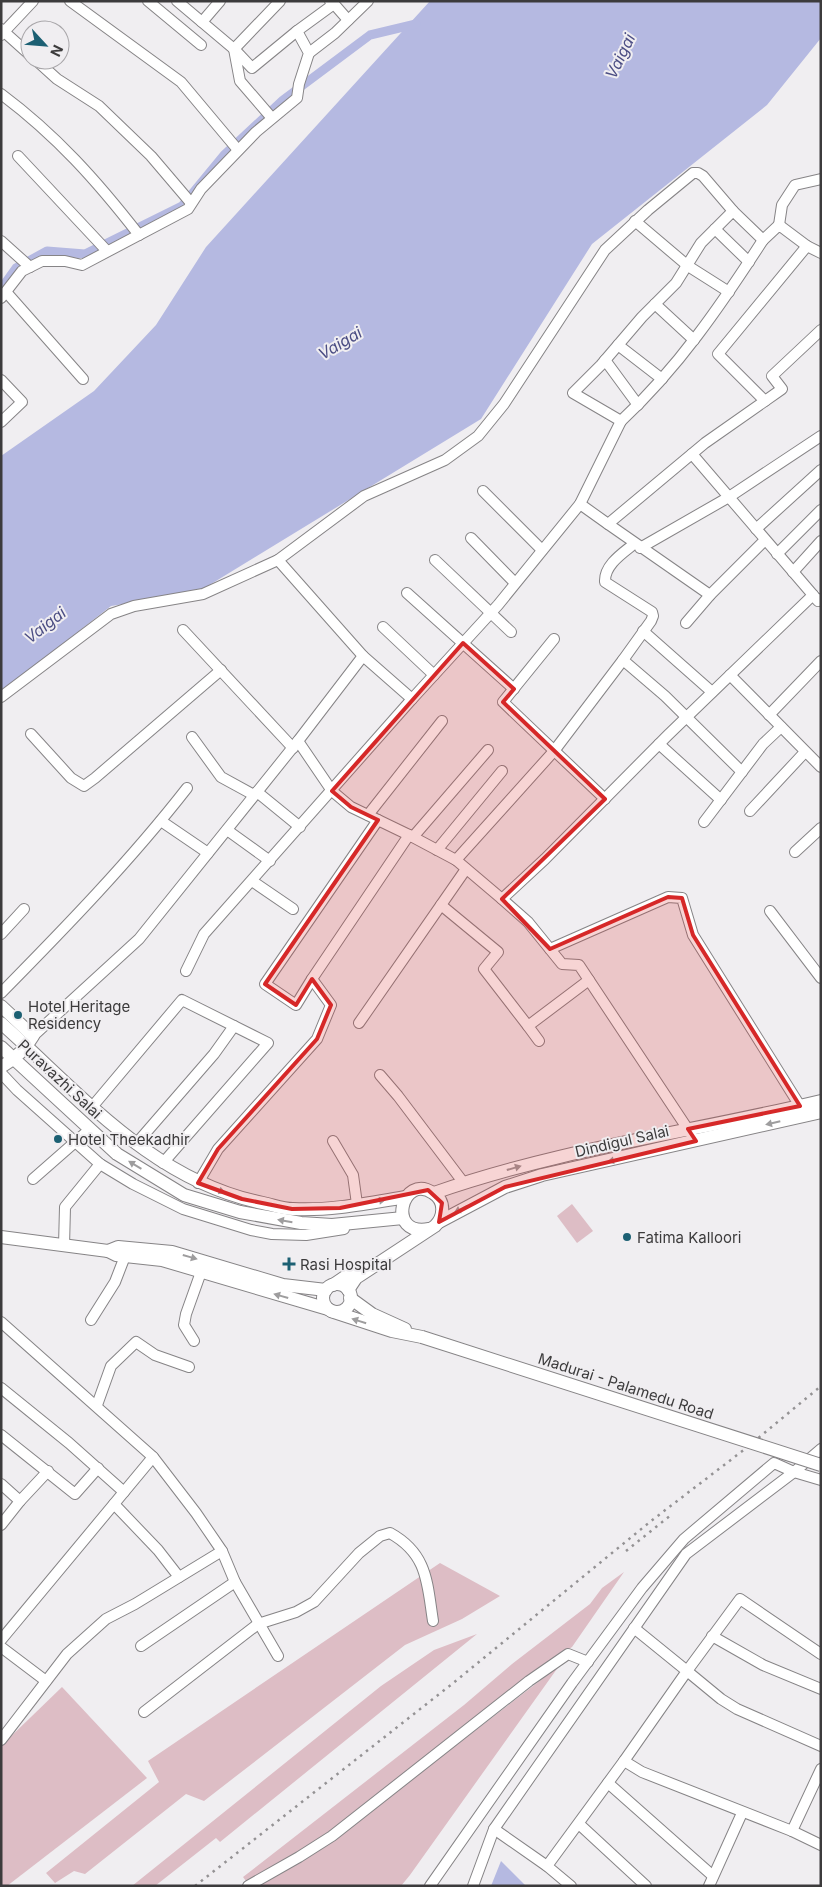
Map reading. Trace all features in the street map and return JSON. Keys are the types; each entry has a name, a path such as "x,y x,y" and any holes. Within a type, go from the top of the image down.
{"main road":[{"path":"1,1006 30,1041 14,1059 1,1067"},
{"name":"Puravazhi Salai","path":"1,1023 30,1041 92,1107 136,1144 163,1163 198,1183 242,1199 292,1209 340,1208 406,1197"},
{"name":"Puravazhi Salai","path":"1,1047 117,1154 184,1195 240,1212 301,1224 332,1225 405,1220"},
{"name":"Dindigul Salai","path":"434,1193 463,1182 536,1162 821,1101"},
{"name":"Dindigul Salai","path":"349,1294 356,1278 434,1226 505,1187 542,1175 821,1112"},
{"path":"1,1237 108,1251 116,1256 127,1252 172,1252 283,1285 329,1287 341,1285 349,1294 348,1305 343,1310 330,1310 323,1302 329,1287 399,1241 403,1234 405,1220 402,1207 406,1197 416,1190 422,1189 434,1193 442,1203 443,1209 434,1226 416,1230 405,1220"},
{"name":"Madurai - Palamedu Road","path":"127,1252 162,1260 330,1310 392,1332 422,1337"},
{"name":"Madurai - Palamedu Road","path":"349,1294 372,1314 422,1337 821,1465"}],"street":[{"path":"20,47 2,32 33,1"},
{"path":"70,1 181,82 235,147"},
{"path":"148,1 201,45"},
{"path":"177,1 234,49 252,68 332,3 348,20"},
{"path":"202,22 220,1"},
{"path":"234,49 280,1"},
{"path":"83,379 4,296 27,264 42,261 82,265 104,248 137,231 188,209 189,200 201,189 235,147 269,114 297,98 309,53 368,1"},
{"path":"297,31 309,53"},
{"path":"234,49 240,81 269,114"},
{"path":"47,70 57,79 99,106 151,156 189,200"},
{"path":"1,94 34,119 70,154 118,206 137,231"},
{"path":"18,156 104,248"},
{"path":"1,697 111,614 134,606 202,594 278,560 364,496 445,460 478,436 504,404 605,250 635,221 693,174 698,173 703,176 733,211 763,240"},
{"path":"186,971 204,934 516,583 580,504 621,421 662,379 694,340 729,292 763,240 779,225 782,206 795,185 821,179"},
{"path":"621,421 573,393 676,283 701,243 733,211"},
{"path":"635,221 688,266 729,292"},
{"path":"779,225 807,246 821,253"},
{"path":"715,229 749,262"},
{"path":"1,240 27,264"},
{"path":"764,401 718,354 807,246"},
{"path":"655,304 694,340"},
{"path":"608,524 692,454 782,389 772,376 821,330"},
{"path":"618,345 662,379"},
{"path":"605,360 638,405"},
{"path":"1,380 22,402 1,422"},
{"path":"456,860 554,751 651,621 652,612 605,582 605,576 610,567 620,555 729,497 821,436"},
{"path":"502,899 545,859 712,692 818,600 692,454"},
{"path":"756,529 821,470"},
{"path":"483,490 542,550"},
{"path":"580,504 637,546 710,595"},
{"path":"777,554 821,510"},
{"path":"471,538 516,583"},
{"path":"686,623 710,595 765,540"},
{"path":"793,572 821,541"},
{"path":"278,560 363,656 412,699"},
{"path":"435,560 511,632"},
{"path":"407,593 514,689"},
{"path":"383,627 434,675"},
{"path":"183,630 295,744 332,791 351,807 456,860 528,922 562,964 580,966 696,1141"},
{"path":"643,631 712,692"},
{"path":"554,639 503,702 605,799"},
{"path":"30,1041 139,939 256,794 363,656"},
{"path":"623,660 686,717 742,772"},
{"path":"769,715 821,661"},
{"path":"30,734 71,778 84,786 221,670"},
{"path":"730,675 820,766"},
{"path":"368,815 442,721"},
{"path":"704,822 763,744 781,727"},
{"path":"192,737 221,777 256,794 300,827"},
{"path":"659,744 721,800"},
{"path":"378,820 265,984 296,1005 411,836 488,750"},
{"path":"750,811 805,752"},
{"path":"437,850 502,771"},
{"path":"1,993 79,914 161,821 187,788"},
{"path":"161,821 208,854"},
{"path":"795,852 821,828"},
{"path":"227,830 270,861"},
{"path":"359,1023 466,868"},
{"path":"252,881 293,909"},
{"path":"550,949 668,897 682,898 693,935 800,1106"},
{"path":"441,905 498,952 484,969 539,1042"},
{"path":"2,931 24,909"},
{"path":"770,911 821,978"},
{"path":"198,1183 218,1148 317,1039 331,1005 312,979"},
{"path":"528,1026 589,980"},
{"path":"92,1107 182,1000 268,1043 163,1163"},
{"path":"136,1144 214,1054 234,1026"},
{"path":"1,1073 17,1090 100,1164 133,1184 183,1209 251,1230 272,1234 306,1235 372,1226 374,1221"},
{"path":"380,1075 463,1182"},
{"path":"33,1179 90,1129"},
{"path":"333,1141 352,1175 358,1204"},
{"path":"64,1246 65,1207 100,1164"},
{"path":"91,1320 115,1282 127,1252"},
{"path":"194,1341 184,1324 201,1272"},
{"path":"1,1322 97,1405 153,1457 196,1513 222,1551 235,1582 278,1656"},
{"path":"97,1405 111,1366 136,1342 154,1355 189,1367"},
{"path":"1,1388 98,1468 124,1492"},
{"path":"1,1435 75,1494 98,1468"},
{"path":"473,1886 494,1829 686,1554 794,1472 821,1449"},
{"path":"1,1640 153,1457"},
{"path":"430,1886 642,1588 684,1539 774,1463 794,1472 821,1480"},
{"path":"3,1518 48,1471"},
{"path":"1,1484 20,1501"},
{"path":"114,1504 158,1550 179,1577"},
{"path":"144,1712 258,1624 296,1612 314,1602 359,1553 380,1536 390,1533 404,1541 418,1556 427,1582 433,1622"},
{"path":"1,1740 67,1654 106,1619 222,1551"},
{"path":"141,1646 235,1582"},
{"path":"547,1866 740,1599 821,1654"},
{"path":"634,1628 721,1699 737,1709 821,1746"},
{"path":"712,1636 763,1665 821,1689"},
{"path":"1,1646 46,1681"},
{"path":"248,1886 332,1836 529,1681 568,1654 588,1662"},
{"path":"624,1761 642,1772 821,1845"},
{"path":"792,1832 821,1769"},
{"path":"608,1783 711,1881 742,1813"},
{"path":"579,1824 646,1886"},
{"path":"494,1829 547,1866 571,1886"}],"highlighted area":[{"path":"463,643 514,689 503,702 605,799 502,899 550,949 668,897 682,898 693,935 800,1106 688,1129 696,1141 505,1187 439,1222 442,1203 428,1190 340,1208 292,1209 242,1199 198,1183 218,1149 317,1039 331,1005 312,979 296,1005 265,984 378,820 351,807 332,791"}],"shaded area":[{"path":"572,1204 593,1231 577,1243 557,1216"},
{"path":"440,1563 500,1596 462,1619 405,1645 204,1801 186,1794 85,1874 74,1871 55,1883 46,1873 159,1782 148,1761"},
{"path":"624,1572 572,1647 522,1680 330,1831 294,1855 246,1881 243,1877 464,1705 512,1664 590,1604 602,1588"},
{"path":"477,1634 220,1842 216,1838 155,1886 132,1886 381,1686 434,1650"},
{"path":"559,1666 401,1886 253,1886 324,1847"},
{"path":"62,1687 147,1778 7,1886 1,1886 1,1746"}],"water":[{"name":"Vaigai","path":"430,1 821,1 821,38 767,105 592,244 481,419 198,592 111,606 1,692 1,456 94,391 156,325 206,247"},
{"path":"501,1861 526,1886 491,1886"}],"waterway":[{"path":"1,289 16,268 47,251 85,254 182,206 224,155 283,100 370,35 416,24"}],"railway":[{"path":"195,1886 452,1684 651,1521 745,1449 821,1386"},
{"path":"626,1551 671,1515"}],"place":[{"name":"Hotel Heritage Residency","path":"18,1015"},
{"name":"Hotel Theekadhir","path":"58,1139"},
{"name":"Fatima Kalloori","path":"627,1237"},
{"name":"Rasi Hospital","path":"289,1264"}]}
